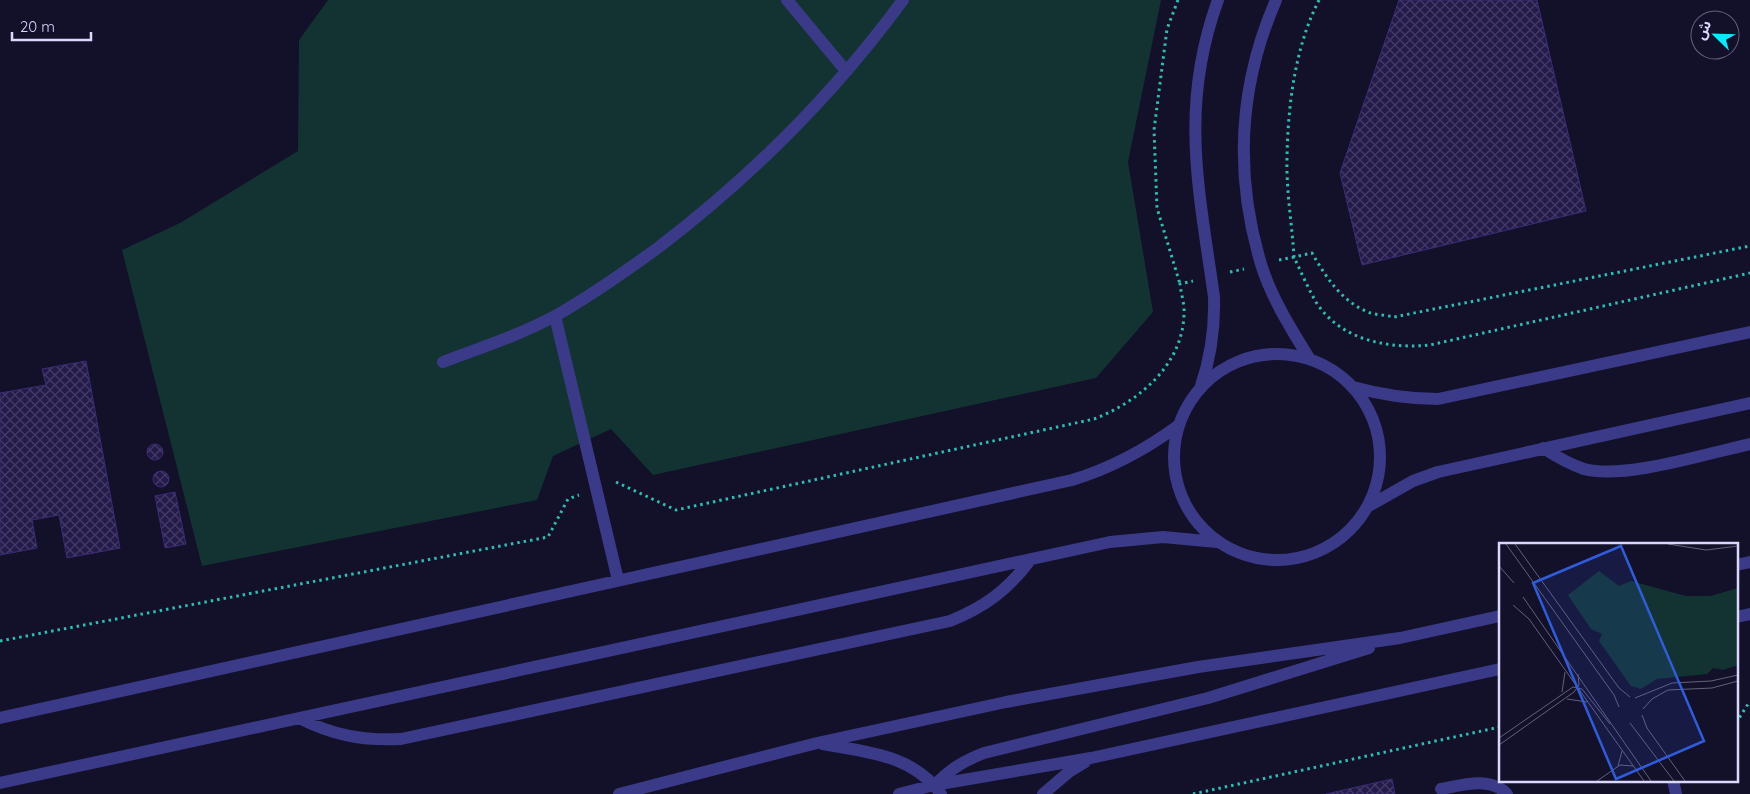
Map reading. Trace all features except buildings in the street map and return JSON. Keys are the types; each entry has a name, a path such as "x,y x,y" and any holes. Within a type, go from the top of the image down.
{"street":[{"path":"787,0 846,71"},
{"path":"443,362 499,341 555,316 628,270 697,218 762,161 822,99 903,0"},
{"path":"1201,387 1208,365 1214,327 1211,277 1194,153 1194,122 1200,60 1218,0"},
{"path":"1276,0 1256,52 1246,101 1243,140 1247,200 1261,264 1290,327 1309,358"},
{"path":"555,316 618,580"},
{"path":"1353,387 1381,395 1409,399 1438,399 1750,332"},
{"path":"1280,353 1309,358 1325,365 1353,387 1366,404 1375,424 1380,445 1380,467 1375,488 1367,508 1353,528 1334,544 1312,555 1288,561 1262,560 1239,554 1217,542 1198,525 1183,502 1175,478 1174,451 1178,425 1188,405 1201,387 1224,368 1251,357 1280,353"},
{"path":"1367,508 1413,481 1438,472 1750,403"},
{"path":"0,718 1072,480 1110,467 1139,453 1178,425"},
{"path":"1544,448 1563,461 1586,469 1610,472 1633,470 1750,444"},
{"path":"0,784 1110,542 1164,537 1217,542"},
{"path":"299,718 338,734 379,740 401,739 940,623 988,604 1004,591 1031,559"},
{"path":"619,794 817,743 1112,682 1400,638 1499,616"},
{"path":"934,791 948,771 964,760 984,753 1208,698 1400,638"},
{"path":"899,794 934,791 1499,669"},
{"path":"817,743 898,759 919,771 934,791"},
{"path":"1043,794 1070,771 1092,758"},
{"path":"1441,789 1477,783 1491,784 1507,794"}],"path":[{"path":"0,641 548,537 568,499 615,482 676,510 1094,419 1116,410 1137,397 1155,381 1169,361 1179,339 1184,315 1180,284 1157,208 1154,130 1167,30 1178,0"},
{"path":"1319,0 1301,49 1290,104 1286,159 1294,257 1317,304 1335,322 1356,336 1379,344 1404,348 1430,346 1750,273"},
{"path":"1180,284 1312,253 1324,275 1340,293 1368,312 1394,316 1750,246"},
{"path":"1738,719 1750,701"},
{"path":"1193,794 1499,727"}],"green space":[{"path":"328,0 1161,0 1128,162 1153,312 1096,378 653,475 611,429 553,456 537,500 202,566 122,250 180,223 298,151 299,40"}]}
